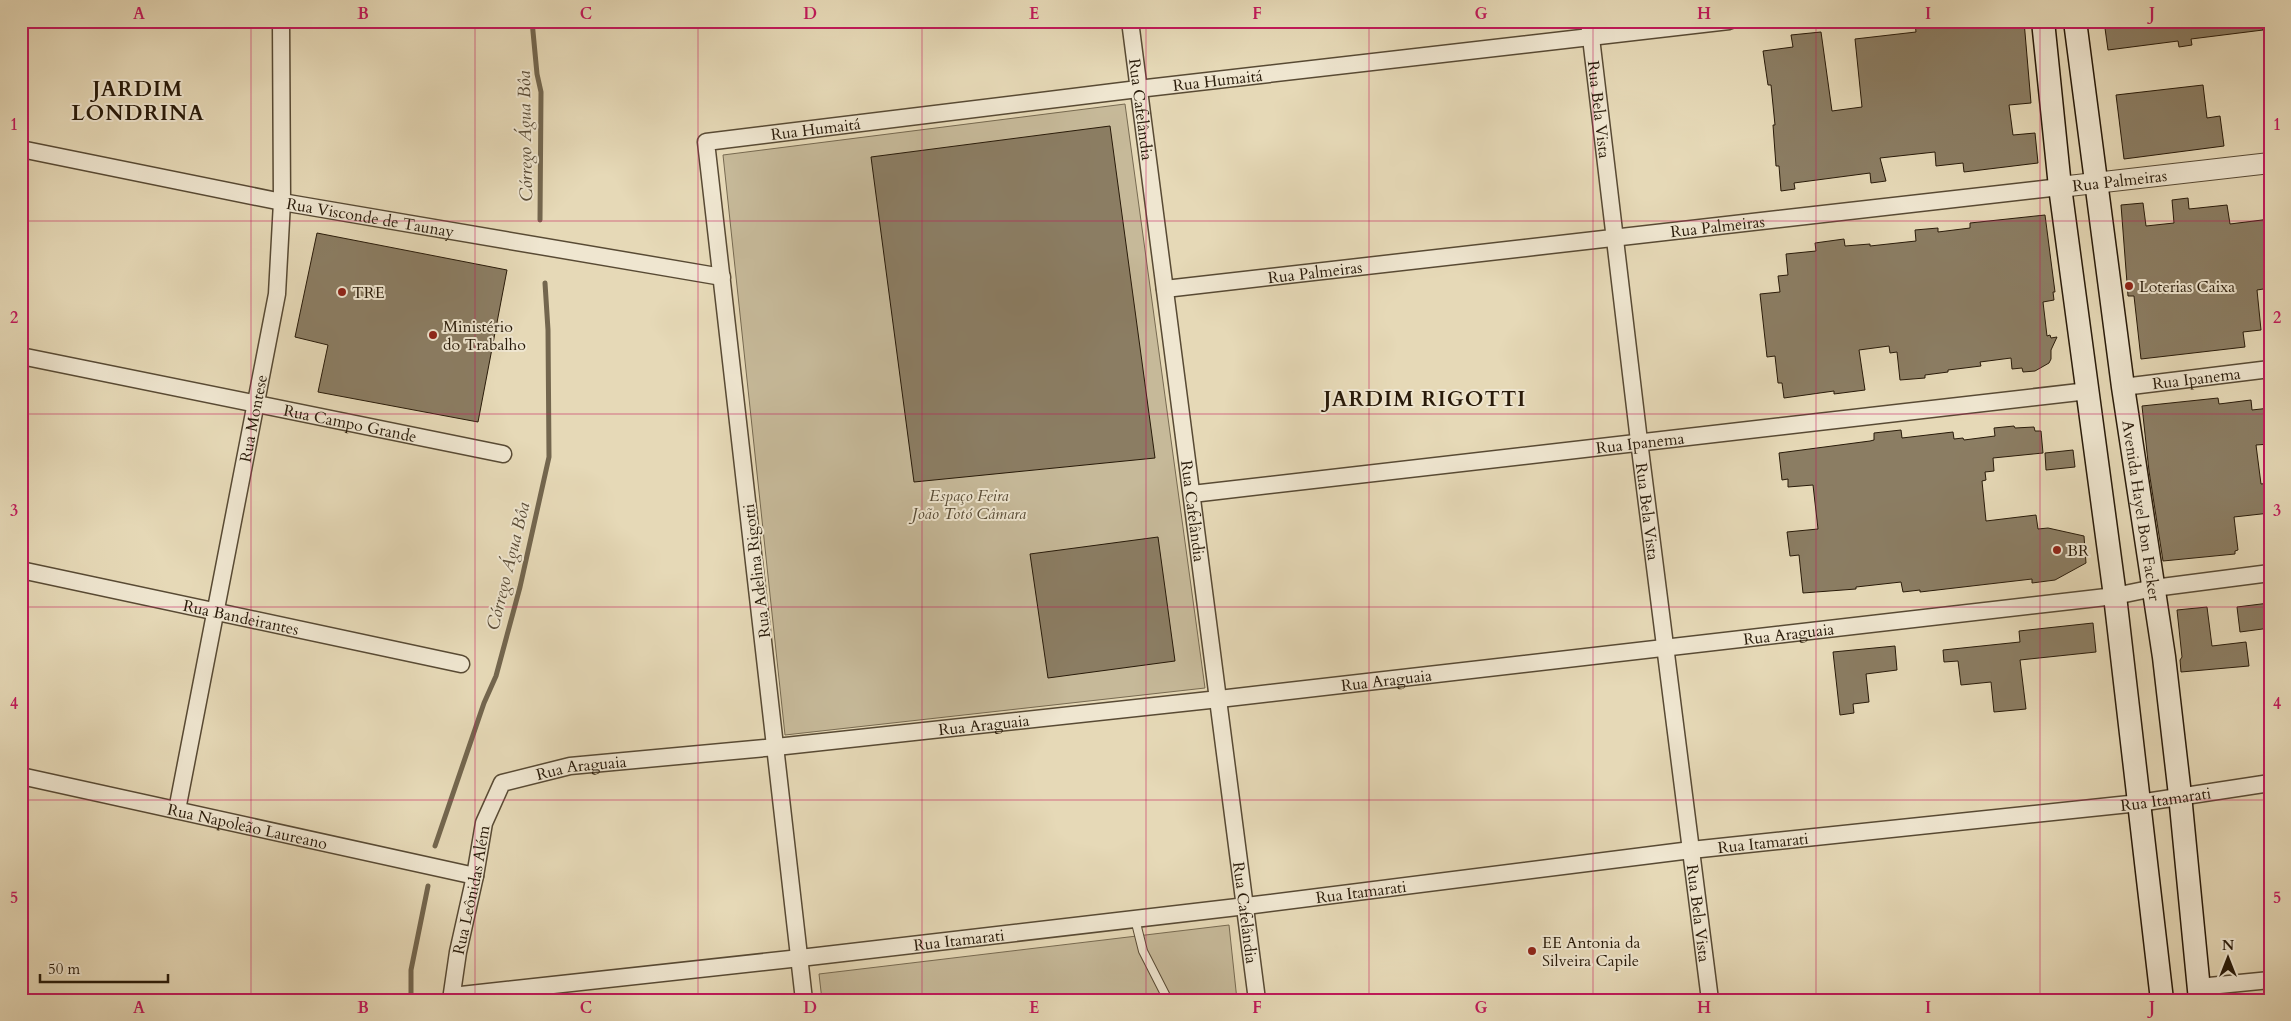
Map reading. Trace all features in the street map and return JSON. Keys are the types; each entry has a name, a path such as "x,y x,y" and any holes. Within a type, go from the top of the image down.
{"main road":[{"path":"2043,21 2060,187 2115,596 2162,1000"},
{"name":"Avenida Hayel Bon Facker","path":"2075,21 2123,387 2154,588 2180,795 2200,993"}],"street":[{"name":"Rua Montese","path":"177,810 277,294 282,202 281,21"},
{"name":"Rua Cafelândia","path":"1130,21 1257,1000"},
{"name":"Rua Humaitá","path":"706,142 1138,89 1590,29 1729,21"},
{"name":"Rua Bela Vista","path":"1590,29 1639,441 1710,1000"},
{"name":"Rua Adelina Rigotti","path":"706,142 804,1000"},
{"name":"Rua Visconde de Taunay","path":"21,149 282,202 722,277"},
{"name":"Rua Palmeiras","path":"1165,289 2270,163"},
{"name":"Rua Campo Grande","path":"21,356 503,454"},
{"name":"Rua Ipanema","path":"2123,387 2270,369"},
{"name":"Rua Ipanema","path":"1192,494 1639,441 2088,391"},
{"name":"Rua Bandeirantes","path":"21,570 461,664"},
{"name":"Rua Araguaia","path":"502,783 570,766 776,747 1218,699 2115,596 2154,588 2270,573"},
{"name":"Rua Napoleão Laureano","path":"21,776 475,876"},
{"name":"Rua Leônidas Além","path":"452,998 458,952 475,876 484,823 502,783"},
{"name":"Rua Itamarati","path":"452,998 1246,906 1691,850 2139,803 2180,795 2270,783"},
{"path":"2200,993 2270,980"}],"lane":[{"path":"1135,919 1143,952 1168,1000"}],"green space":[{"name":"Espaço Feira João Totó Câmara","path":"1125,104 1205,688 785,735 723,155"},
{"path":"1229,925 1237,1000 822,1000 819,974"}],"building":[{"path":"1928,21 2024,21 2031,103 2009,105 2013,135 2035,133 2038,163 1964,172 1963,163 1936,166 1935,152 1880,158 1886,181 1871,183 1870,173 1794,183 1795,189 1781,191 1779,166 1776,166 1773,125 1775,125 1771,85 1768,85 1763,51 1793,47 1791,35 1821,32 1832,111 1862,107 1855,39 1916,32 1915,23"},
{"path":"2104,21 2148,21 2148,23 2162,21 2263,21 2263,30 2191,39 2192,45 2179,47 2178,41 2108,50"},
{"path":"2203,85 2207,118 2220,116 2224,146 2124,159 2116,95"},
{"path":"1110,126 1155,458 914,482 871,157"},
{"path":"2188,198 2189,209 2227,205 2230,224 2270,219 2270,288 2257,290 2261,330 2243,332 2245,347 2141,359 2134,296 2128,296 2121,205 2143,203 2146,226 2174,223 2172,200"},
{"path":"2045,215 2055,292 2053,292 2054,300 2043,302 2047,336 2050,335 2051,338 2057,337 2051,350 2049,363 2035,371 2023,372 2022,368 2012,369 2011,358 1980,362 1981,366 1948,370 1948,372 1925,375 1925,378 1900,380 1897,352 1890,353 1889,346 1859,350 1865,390 1834,394 1834,391 1784,398 1782,383 1778,383 1775,356 1767,357 1760,294 1780,292 1778,276 1788,275 1786,254 1816,251 1815,243 1844,239 1845,246 1870,244 1870,246 1916,241 1915,230 1938,228 1938,232 1970,228 1970,223"},
{"name":"Ministério do Trabalho","path":"317,233 507,270 478,422 318,392 328,345 295,337"},
{"path":"2218,398 2219,404 2251,400 2252,410 2270,408 2270,444 2256,445 2261,484 2270,483 2270,513 2234,517 2238,550 2235,551 2235,554 2163,561 2149,471 2142,406"},
{"path":"2014,426 2015,428 2034,427 2035,431 2041,431 2043,453 1993,458 1994,471 1985,472 1986,480 1982,481 1986,521 2036,515 2038,529 2048,528 2084,536 2086,563 2055,580 2032,583 2032,579 1920,592 1920,590 1903,592 1901,582 1856,587 1856,589 1803,593 1799,555 1790,556 1787,532 1818,529 1813,485 1788,487 1788,479 1782,480 1779,453 1870,441 1874,440 1874,433 1901,430 1902,438 1953,432 1954,439 1963,438 1964,440 1995,436 1994,428"},
{"path":"2073,450 2075,467 2046,470 2045,453"},
{"path":"1158,537 1175,661 1048,678 1030,554"},
{"path":"2269,603 2270,628 2240,632 2237,607"},
{"path":"2207,607 2212,646 2246,642 2249,666 2181,672 2180,660 2182,657 2177,610"},
{"path":"2093,623 2096,652 2020,660 2026,709 1994,712 1991,682 1961,685 1958,661 1944,662 1943,650 2020,642 2019,631"},
{"path":"1895,646 1897,670 1866,674 1869,702 1853,704 1854,713 1840,715 1833,652"}],"waterway":[{"name":"Córrego Água Bôa","path":"532,21 537,74 541,92 540,220"},
{"name":"Córrego Água Bôa","path":"435,846 484,703 496,676 520,587 549,457 548,330 545,283"},
{"path":"411,1000 411,970 428,886"}],"place":[{"name":"Loterias Caixa","path":"2129,286"},
{"name":"TRE","path":"342,292"},
{"name":"Ministério do Trabalho","path":"433,335"},
{"name":"BR","path":"2057,550"},
{"name":"EE Antonia da Silveira Capile","path":"1532,951"}],"district":[{"name":"JARDIM LONDRINA","path":"138,101"},
{"name":"JARDIM RIGOTTI","path":"1425,399"}]}
